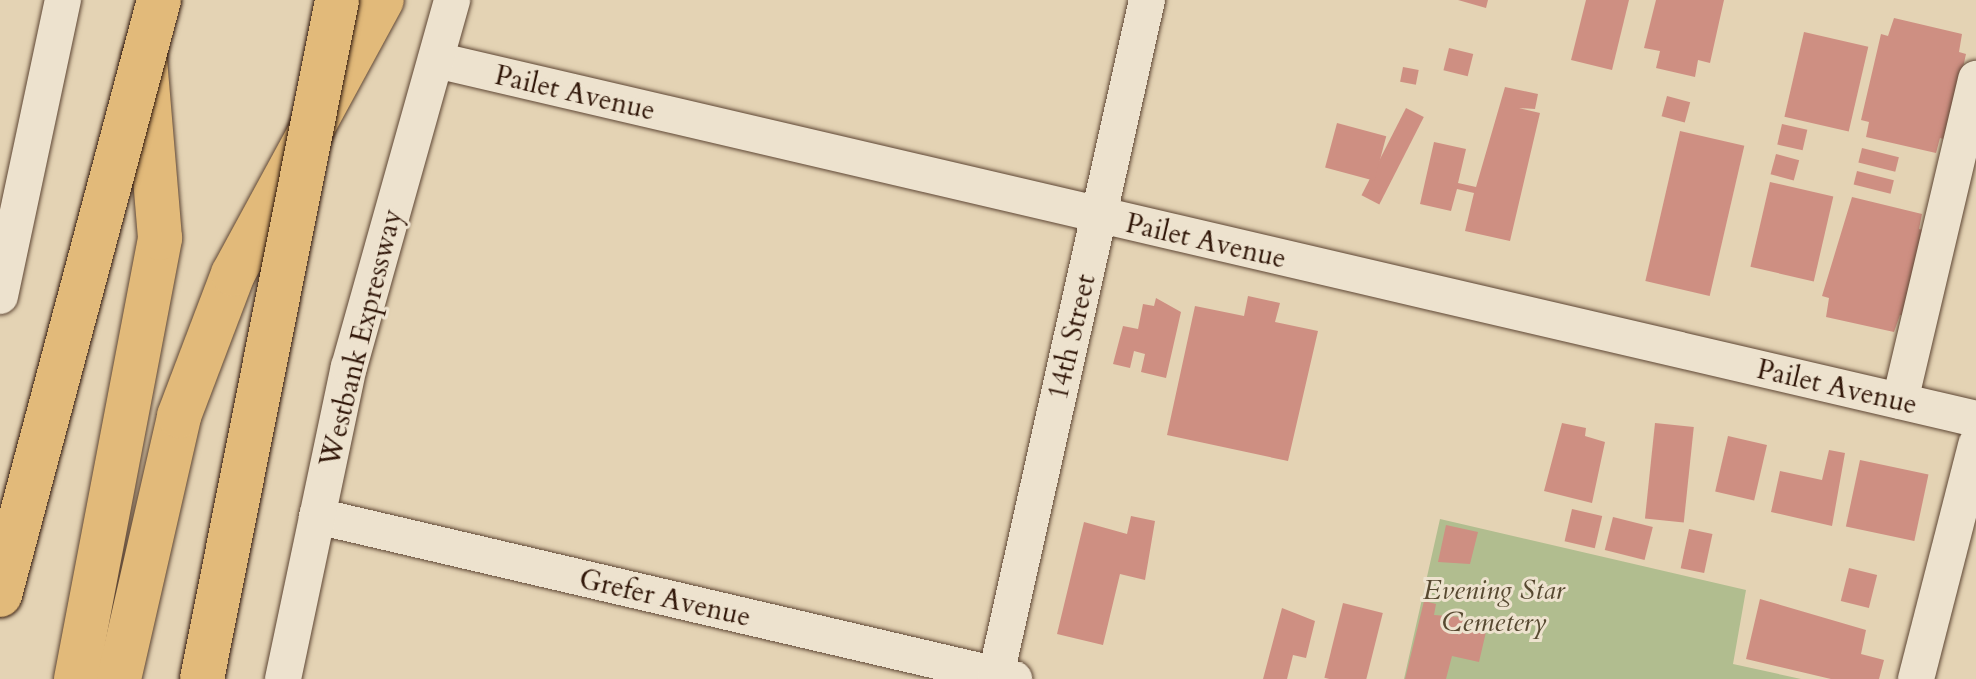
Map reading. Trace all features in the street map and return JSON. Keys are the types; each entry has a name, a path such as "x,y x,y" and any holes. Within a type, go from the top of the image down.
{"main road":[{"path":"76,679 160,238 140,0"},
{"path":"0,595 159,0"},
{"path":"202,679 337,0"},
{"path":"119,679 179,416 233,274 382,0"}],"street":[{"path":"0,296 63,0"},
{"name":"Westbank Expressway","path":"283,679 349,367 452,0"},
{"name":"14th Street","path":"1005,677 1099,216 1147,0"},
{"name":"Pailet Avenue","path":"436,60 1976,419"},
{"path":"1900,401 1964,198 1976,79"},
{"path":"1916,679 1976,445"},
{"name":"Grefer Avenue","path":"317,516 1005,677"}],"green space":[{"name":"Evening Star Cemetery","path":"1440,519 1746,590 1733,664 1801,679 1404,679"}],"building":[{"path":"1458,0 1488,0 1486,8"},
{"path":"1586,0 1629,0 1612,70 1571,60"},
{"path":"1656,0 1724,0 1710,63 1698,60 1695,77 1656,68 1660,51 1644,48"},
{"path":"1894,18 1962,34 1959,52 1966,54 1947,140 1940,138 1936,153 1866,137 1869,122 1861,120 1881,34 1888,36"},
{"path":"1804,32 1868,47 1849,132 1784,117"},
{"path":"1449,48 1473,54 1468,76 1443,70"},
{"path":"1403,67 1419,70 1416,85 1400,82"},
{"path":"1505,87 1538,94 1535,109 1519,108 1540,113 1510,241 1465,231 1474,193 1457,189 1451,211 1420,204 1434,142 1466,149 1458,183 1476,187"},
{"path":"1667,96 1690,102 1685,122 1662,116"},
{"path":"1406,108 1424,117 1379,204 1362,195"},
{"path":"1337,123 1386,136 1374,181 1325,167"},
{"path":"1782,124 1807,130 1803,150 1777,144"},
{"path":"1680,131 1744,146 1710,296 1645,281"},
{"path":"1862,148 1899,157 1895,172 1858,163"},
{"path":"1776,154 1799,160 1794,180 1771,174"},
{"path":"1857,171 1894,180 1890,194 1854,185"},
{"path":"1770,182 1833,197 1814,281 1750,267"},
{"path":"1852,197 1922,214 1919,229 1926,231 1906,316 1900,315 1894,332 1826,317 1829,298 1822,296"},
{"path":"1248,296 1280,303 1275,322 1318,331 1288,461 1167,435 1195,306 1244,316"},
{"path":"1156,298 1181,312 1166,378 1141,372 1145,354 1134,351 1130,368 1113,364 1123,326 1138,329 1143,304 1154,306"},
{"path":"1562,423 1586,428 1585,436 1605,442 1592,503 1544,491"},
{"path":"1655,423 1694,427 1684,523 1645,518"},
{"path":"1728,436 1767,445 1754,501 1715,492"},
{"path":"1829,450 1845,453 1832,526 1771,512 1780,471 1822,480"},
{"path":"1860,460 1928,475 1914,541 1846,527"},
{"path":"1572,509 1602,516 1595,548 1565,541"},
{"path":"1131,516 1155,521 1145,580 1120,574 1103,645 1057,634 1084,522 1127,534"},
{"path":"1613,517 1653,527 1645,560 1605,550"},
{"path":"1446,525 1478,532 1470,564 1438,562"},
{"path":"1689,529 1712,534 1704,573 1681,568"},
{"path":"1849,568 1877,575 1869,608 1841,601"},
{"path":"1760,599 1866,630 1861,654 1884,660 1879,679 1831,679 1746,659"},
{"path":"1424,601 1436,604 1434,615 1489,619 1479,662 1452,656 1446,679 1405,679"},
{"path":"1343,603 1383,613 1366,679 1324,678"},
{"path":"1282,608 1315,621 1306,658 1293,655 1287,679 1263,679"}]}
